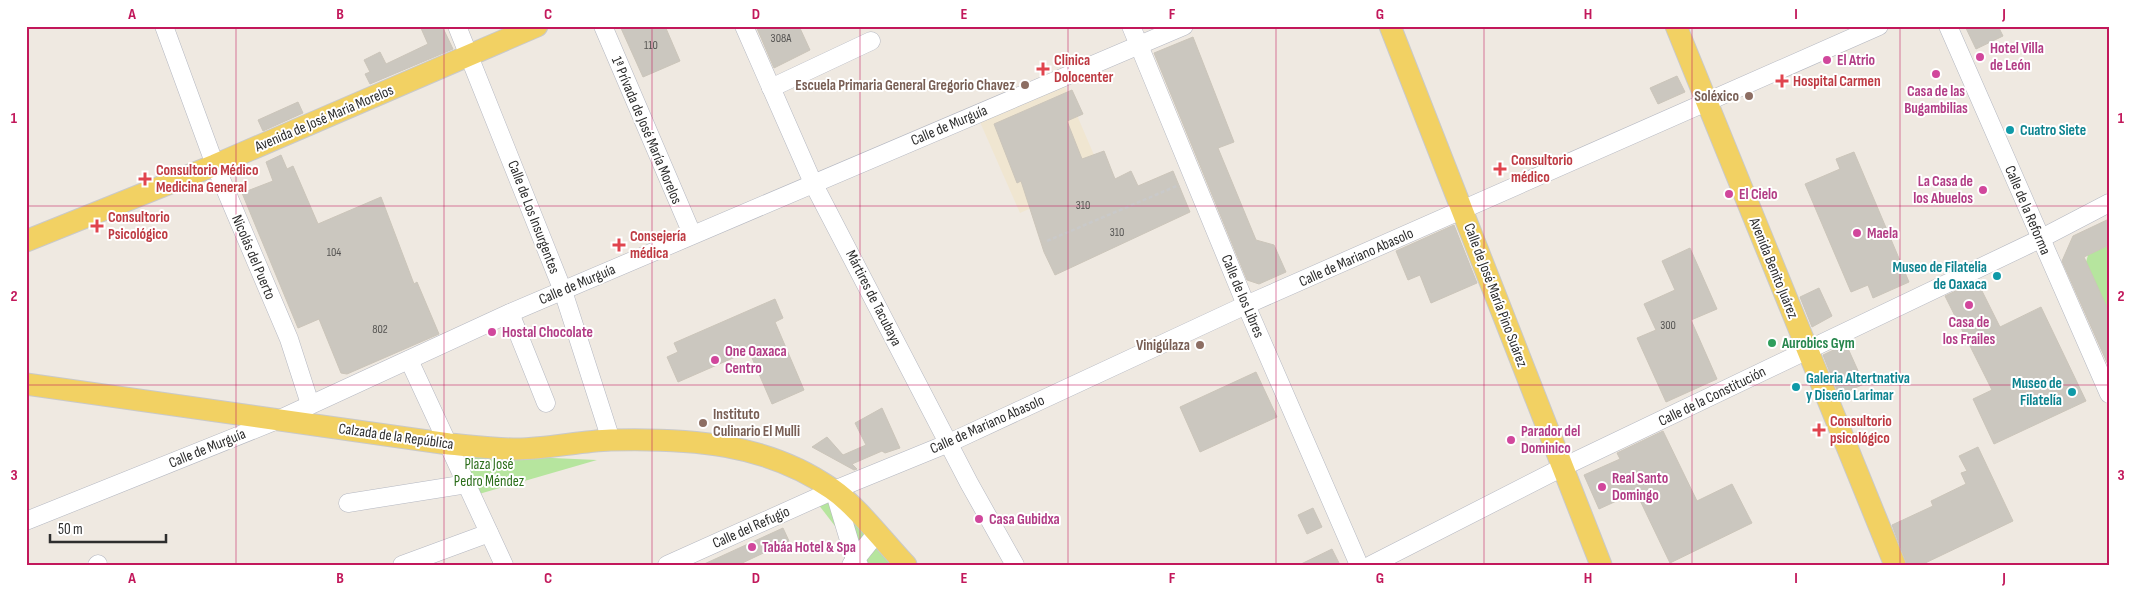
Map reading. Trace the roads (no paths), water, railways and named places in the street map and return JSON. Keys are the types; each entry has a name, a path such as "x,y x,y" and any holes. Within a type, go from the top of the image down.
{"main road":[{"name":"Avenida de José María Morelos","path":"26,241 215,165 537,26"},
{"name":"Calle de José María Pino Suárez","path":"1390,26 1601,565"},
{"name":"Avenida Benito Juárez","path":"1676,26 1806,351 1895,565"},
{"name":"Calzada de la República","path":"26,384 449,444 517,449 611,440 697,442 734,446 769,455 798,467 834,490 906,565"}],"street":[{"name":"Nicolás del Puerto","path":"164,26 215,165 289,339 310,404"},
{"name":"Calle de Los Insurgentes","path":"457,26 470,54 563,291 611,440"},
{"name":"1ª Prívada de José María Morelos","path":"603,26 692,234"},
{"name":"Mártires de Tacubaya","path":"744,26 813,183 1014,565"},
{"name":"Calle de los Libres","path":"1131,26 1246,305 1360,565"},
{"name":"Calle de Murguía","path":"26,521 280,419 510,313 1184,26"},
{"name":"Calle de Mariano Abasolo","path":"834,490 949,443 1246,305 1879,26"},
{"name":"Calle de la Reforma","path":"1948,26 2109,394"},
{"path":"772,88 871,41"},
{"name":"Calle de la Constitución","path":"1371,565 1563,467 2040,239 2109,203"},
{"path":"510,313 546,403"},
{"path":"409,360 504,565"},
{"path":"348,502 468,484"},
{"path":"834,490 855,563"},
{"name":"Calle del Refugio","path":"667,565 834,490"},
{"path":"402,565 489,533"},
{"path":"855,563 876,534"}],"place":[{"name":"Hotel Villa de León","path":"1980,57"},
{"name":"El Atrio","path":"1827,60"},
{"name":"Clinica Dolocenter","path":"1043,69"},
{"name":"Casa de las Bugambilias","path":"1936,74"},
{"name":"Hospital Carmen","path":"1782,81"},
{"name":"Escuela Primaria General Gregorio Chavez","path":"1025,85"},
{"name":"Soléxico","path":"1749,96"},
{"name":"Cuatro Siete","path":"2010,130"},
{"name":"Consultorio médico","path":"1500,169"},
{"name":"Consultorio Médico Medicina General","path":"145,179"},
{"name":"La Casa de los Abuelos","path":"1983,190"},
{"name":"El Cielo","path":"1729,194"},
{"name":"Consultorio Psicológico","path":"97,226"},
{"name":"Maela","path":"1857,233"},
{"name":"Consejería médica","path":"619,245"},
{"name":"Museo de Filatelia de Oaxaca","path":"1997,276"},
{"name":"Casa de los Frailes","path":"1969,305"},
{"name":"Hostal Chocolate","path":"492,332"},
{"name":"Aurobics Gym","path":"1772,343"},
{"name":"Vinigúlaza","path":"1200,345"},
{"name":"One Oaxaca Centro","path":"715,360"},
{"name":"Galeria Altertnativa y Diseño Larimar","path":"1796,387"},
{"name":"Museo de Filatelía","path":"2072,392"},
{"name":"Instituto Culinario El Mulli","path":"703,423"},
{"name":"Consultorio psicológico","path":"1819,430"},
{"name":"Parador del Dominico","path":"1511,440"},
{"name":"Real Santo Domingo","path":"1602,487"},
{"name":"Casa Gubidxa","path":"979,519"},
{"name":"Tabáa Hotel & Spa","path":"752,547"}],"park label":[{"name":"Plaza José Pedro Méndez","path":"489,472"}]}
